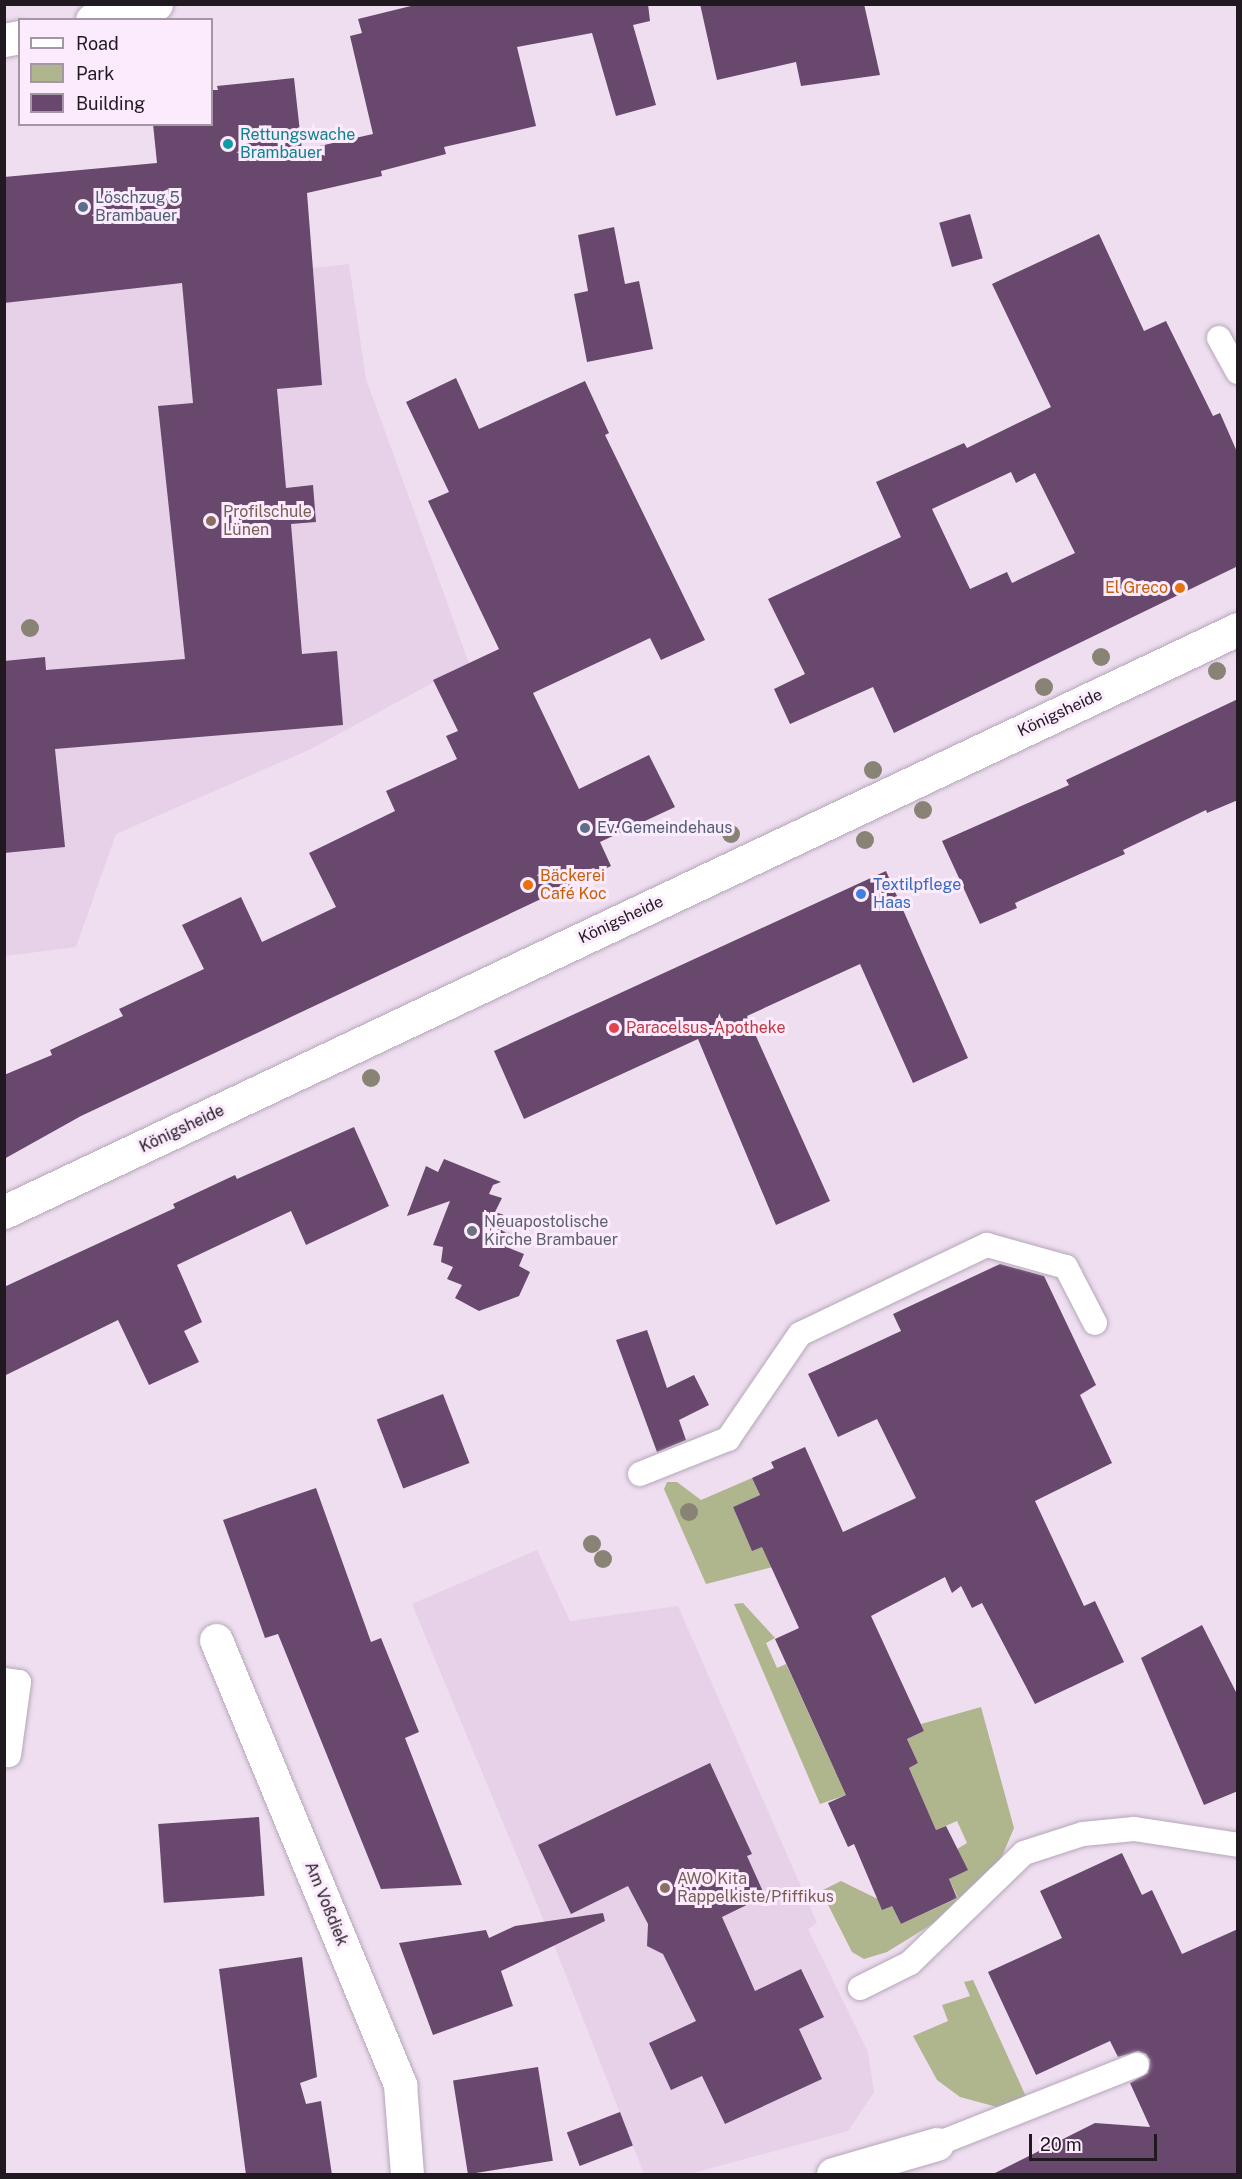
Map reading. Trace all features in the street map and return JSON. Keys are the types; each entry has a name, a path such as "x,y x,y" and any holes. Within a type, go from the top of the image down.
{"main road":[{"path":"100,18 156,4"},
{"name":"Königsheide","path":"4,1212 1238,629"},
{"name":"Am Voßdiek","path":"216,1640 400,2085 407,2175"},
{"path":"833,2175 937,2144"}],"lane":[{"path":"1220,338 1238,372"},
{"path":"640,1474 728,1438 800,1334 987,1245 1066,1267 1095,1323"},
{"path":"4,1680 18,1682 9,1755"},
{"path":"860,1988 910,1963 1024,1853 1083,1834 1134,1829 1238,1845"},
{"path":"937,2144 1137,2066"}],"shaded area":[{"name":"Profilschule Lünen","path":"349,264 366,379 469,663 311,749 116,834 76,947 5,956 4,303"},
{"name":"AWO Kita Rappelkiste/Pfiffikus","path":"537,1550 570,1621 678,1606 817,1923 808,1929 868,2052 874,2092 848,2131 690,2174 644,2174 554,1945 412,1604"}],"green space":[{"path":"752,1478 760,1495 733,1507 752,1550 781,1538 792,1562 706,1584 664,1489 667,1482 677,1482 701,1500"},
{"path":"743,1603 775,1638 766,1643 777,1668 786,1664 835,1771 852,1793 820,1804 734,1604"},
{"path":"981,1707 1014,1828 1000,1861 942,1918 887,1952 864,1959 852,1952 821,1891 841,1881 892,1906 901,1924 958,1898 949,1879 967,1870 957,1849 967,1843 957,1821 936,1830 909,1768 918,1763 907,1739 924,1731 921,1724"},
{"path":"973,1980 1028,2101 997,2107 960,2097 937,2080 913,2036 948,2021 942,2005 970,1996 964,1982"}],"building":[{"path":"419,4 648,4 650,21 633,25 656,105 616,116 592,33 517,47 536,126 444,147 446,154 381,171 382,176 307,193 322,385 277,389 286,488 313,485 316,522 291,524 302,654 337,651 343,725 55,749 65,847 4,853 4,661 45,657 46,670 185,659 158,406 193,403 182,283 4,303 4,177 157,163 153,126 213,126 213,90 218,90 217,86 294,78 302,150 373,134 350,36 362,33 358,19"},
{"path":"700,4 864,4 880,75 801,86 796,62 717,80"},
{"path":"970,214 983,258 952,267 939,223"},
{"path":"614,227 625,284 639,281 653,349 587,362 574,294 588,291 578,235"},
{"path":"1099,234 1144,331 1166,321 1213,416 1220,413 1238,454 1238,566 894,733 873,687 790,724 774,689 805,674 768,599 901,537 876,482 964,443 967,448 1051,407 992,284","holes":["1011,472 1016,483 1035,473 1075,553 1012,583 1007,572 970,589 932,509"]},
{"path":"456,378 479,429 585,381 609,433 605,435 705,640 661,660 650,638 533,693 579,789 649,755 675,807 600,842 611,866 81,1116 4,1159 4,1075 52,1055 50,1050 123,1016 119,1009 204,969 182,925 241,897 262,942 336,907 309,853 395,811 386,791 457,759 446,736 458,731 433,680 499,649 428,501 449,492 406,402"},
{"path":"1238,699 1238,800 1207,813 1206,810 1123,850 1125,854 1015,903 1017,908 980,924 942,841 1069,785 1066,780"},
{"path":"886,871 968,1058 913,1083 860,964 747,1016 830,1201 776,1225 698,1039 524,1119 494,1051"},
{"path":"354,1127 389,1206 306,1245 291,1211 177,1265 202,1322 184,1331 199,1362 149,1385 118,1320 4,1376 4,1287 175,1208 173,1204 235,1175 237,1179"},
{"name":"Neuapostolische Kirche Brambauer","path":"444,1159 501,1182 493,1185 489,1194 502,1198 495,1212 510,1217 502,1231 517,1235 509,1248 524,1254 519,1266 530,1272 519,1296 479,1311 455,1298 462,1285 447,1279 453,1267 441,1262 443,1247 433,1245 450,1201 407,1216 426,1166 438,1172"},
{"path":"1000,1264 1044,1276 1096,1385 1080,1395 1112,1463 1035,1501 1084,1606 1095,1601 1124,1662 1035,1704 982,1603 972,1608 961,1586 952,1593 945,1577 871,1616 924,1731 907,1739 918,1763 909,1768 936,1830 946,1826 968,1870 949,1879 957,1898 901,1924 892,1906 882,1910 854,1844 848,1847 828,1803 846,1795 775,1639 799,1628 762,1547 752,1551 733,1507 760,1495 752,1478 774,1468 771,1462 805,1447 843,1532 916,1498 877,1419 838,1437 808,1374 901,1331 893,1314"},
{"path":"647,1330 667,1388 694,1375 709,1405 679,1420 686,1440 657,1452 616,1340"},
{"path":"443,1394 470,1463 403,1489 377,1419"},
{"path":"316,1488 371,1642 381,1638 419,1732 405,1738 462,1885 381,1889 278,1634 265,1638 223,1520"},
{"path":"1202,1625 1238,1696 1238,1791 1204,1805 1141,1658"},
{"path":"710,1763 752,1854 747,1856 765,1896 722,1917 755,1991 801,1969 824,2017 799,2029 822,2079 725,2124 702,2076 671,2090 649,2043 696,2021 663,1954 647,1946 648,1924 628,1886 571,1914 538,1845"},
{"path":"259,1817 265,1896 164,1903 158,1824"},
{"path":"1122,1853 1142,1895 1152,1890 1182,1954 1238,1929 1238,2175 991,2175 1095,2123 1150,2127 1130,2083 1148,2073 1150,2060 1146,2054 1138,2051 1118,2057 1110,2041 1036,2075 988,1972 1062,1938 1040,1891"},
{"path":"603,1913 605,1921 501,1971 513,2006 433,2035 399,1943 486,1930 489,1938 515,1926"},
{"path":"302,1957 317,2077 300,2083 306,2104 321,2101 332,2175 246,2175 219,1969"},
{"path":"538,2067 553,2161 468,2174 453,2080"},
{"path":"620,2112 633,2146 580,2166 567,2132"}],"place":[{"name":"Rettungswache Brambauer","path":"228,144"},
{"name":"Löschzug 5 Brambauer","path":"83,207"},
{"name":"Profilschule Lünen","path":"211,521"},
{"name":"El Greco","path":"1180,588"},
{"name":"Ev. Gemeindehaus","path":"585,828"},
{"name":"Bäckerei Café Koc","path":"528,885"},
{"name":"Textilpflege Haas","path":"861,894"},
{"name":"Paracelsus-Apotheke","path":"614,1028"},
{"name":"Neuapostolische Kirche Brambauer","path":"472,1231"},
{"name":"AWO Kita Rappelkiste/Pfiffikus","path":"665,1888"}]}
